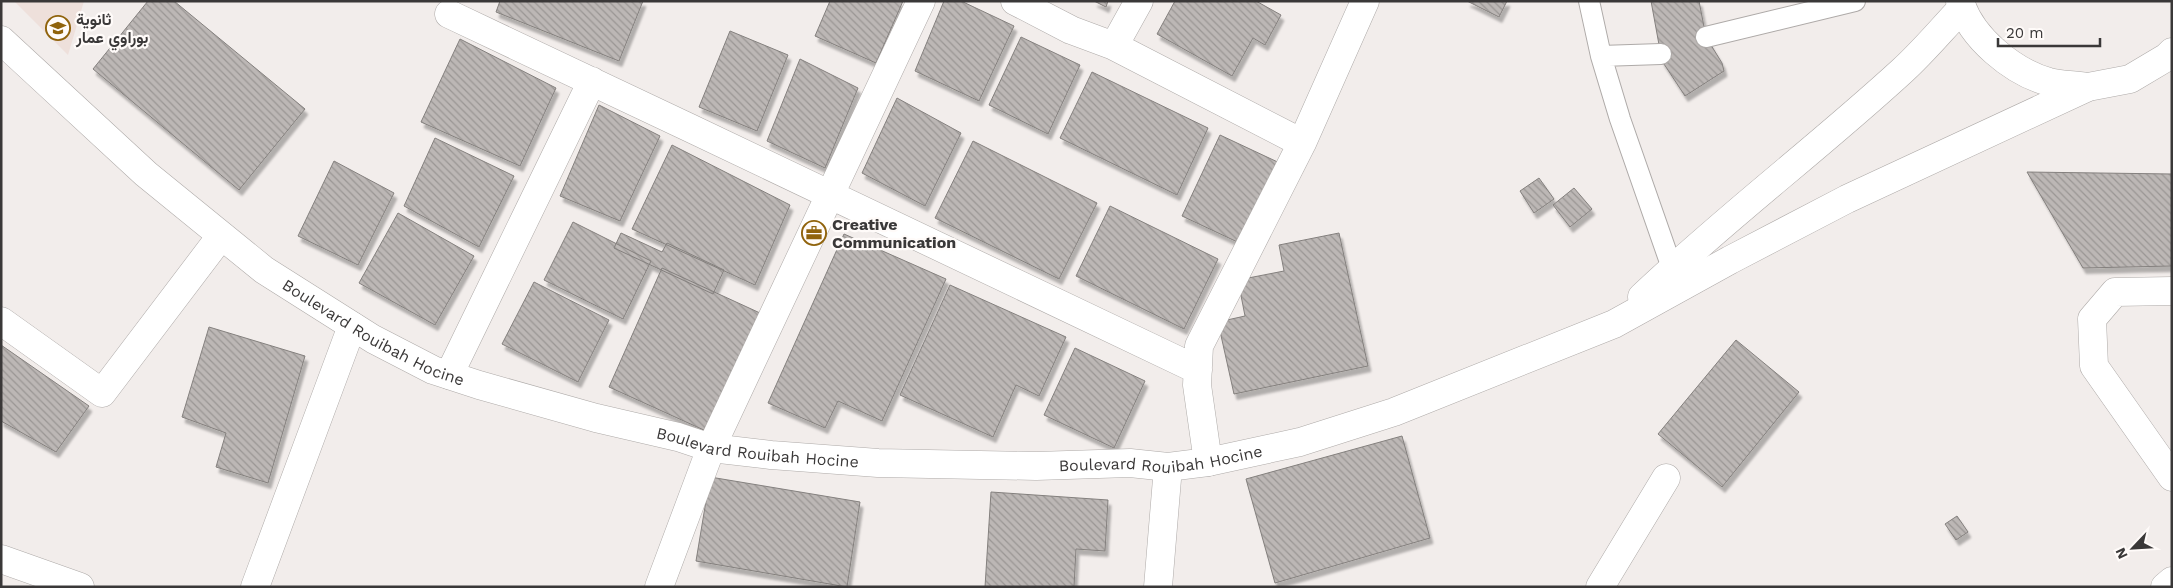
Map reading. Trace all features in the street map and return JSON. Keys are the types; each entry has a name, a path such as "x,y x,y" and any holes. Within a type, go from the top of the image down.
{"street":[{"path":"659,587 711,448 921,1"},
{"path":"1016,1 1072,30 1114,46 1302,143"},
{"path":"1114,46 1139,1"},
{"path":"1208,462 1197,386 1200,346 1302,143 1365,1"},
{"path":"1614,324 1672,268 1846,121 1904,69 1961,5 1983,41 2013,66 2049,82 2088,87 2130,78 2170,56"},
{"path":"449,14 1198,370"},
{"name":"Boulevard Rouibah Hocine","path":"1,40 146,174 264,270 352,326 426,366 449,375 596,418 678,436 711,448 771,455 878,462 1036,466 1130,463 1168,467 1208,462 1300,442 1394,412 1614,324 1730,260 1847,199 2088,87"},
{"path":"449,375 592,82"},
{"path":"1,321 102,393 221,236"},
{"path":"2172,291 2116,292 2092,319 2094,366 2172,478"},
{"path":"255,587 352,326"},
{"path":"1158,587 1168,467"},
{"path":"1600,587 1666,478"},
{"path":"1,559 80,587"},
{"path":"2165,587 2172,581"}],"lane":[{"path":"1589,1 1601,56 1620,118 1672,268"},
{"path":"1706,37 1787,10 1855,1"},
{"path":"1601,56 1661,54"}],"shaded area":[{"name":"ثانوية بوراوي عمار","path":"14,1 84,1 68,55"}],"building":[{"path":"148,1 174,1 305,109 239,190 93,69"},
{"path":"500,1 643,1 619,61 496,12"},
{"path":"830,1 903,1 876,63 815,36"},
{"path":"944,1 961,1 1014,26 979,101 915,71"},
{"path":"1094,1 1108,1 1106,7"},
{"path":"1175,1 1256,1 1281,15 1265,45 1253,38 1232,76 1157,34"},
{"path":"1467,1 1507,1 1499,17"},
{"path":"1651,1 1699,1 1706,37 1722,63 1724,71 1685,96 1662,61"},
{"path":"730,31 788,55 757,131 699,107"},
{"path":"1021,37 1080,65 1048,134 989,105"},
{"path":"460,39 556,88 520,166 421,122"},
{"path":"800,59 858,88 825,168 767,141"},
{"path":"1092,72 1208,128 1177,195 1060,138"},
{"path":"897,98 961,133 925,206 862,173"},
{"path":"599,105 660,136 620,221 560,196"},
{"path":"1220,135 1284,165 1246,246 1182,216"},
{"path":"435,138 514,176 479,247 404,206"},
{"path":"973,141 1097,203 1059,279 935,218"},
{"path":"672,145 790,205 755,285 632,229"},
{"path":"334,161 394,193 358,265 298,236"},
{"path":"2027,172 2172,174 2172,266 2083,268"},
{"path":"1539,178 1554,199 1534,213 1520,191"},
{"path":"1574,188 1592,209 1570,227 1553,205"},
{"path":"1110,206 1218,259 1184,329 1076,276"},
{"path":"398,213 474,256 435,325 359,283"},
{"path":"573,222 651,261 623,319 544,280"},
{"path":"621,233 662,252 667,243 724,270 713,294 614,248"},
{"path":"1339,233 1368,366 1234,394 1218,322 1245,316 1238,280 1284,271 1279,245"},
{"path":"844,234 946,279 882,421 838,401 825,428 768,403"},
{"path":"662,268 760,313 706,431 609,387"},
{"path":"534,282 609,320 578,382 502,344"},
{"path":"950,285 1066,337 1039,396 1016,385 993,437 900,395"},
{"path":"209,327 305,356 268,483 216,467 226,433 182,417"},
{"path":"1736,340 1799,392 1722,487 1658,434"},
{"path":"1,345 89,406 56,452 1,421"},
{"path":"1075,348 1145,381 1114,448 1044,415"},
{"path":"1402,436 1430,538 1275,583 1246,479"},
{"path":"710,477 860,502 847,587 696,561"},
{"path":"991,492 1108,500 1105,551 1076,549 1074,587 985,587"},
{"path":"1957,516 1968,532 1956,540 1945,524"}],"place":[{"name":"ثانوية بوراوي عمار","path":"58,28"},
{"name":"Creative Communication","path":"814,233"}]}
